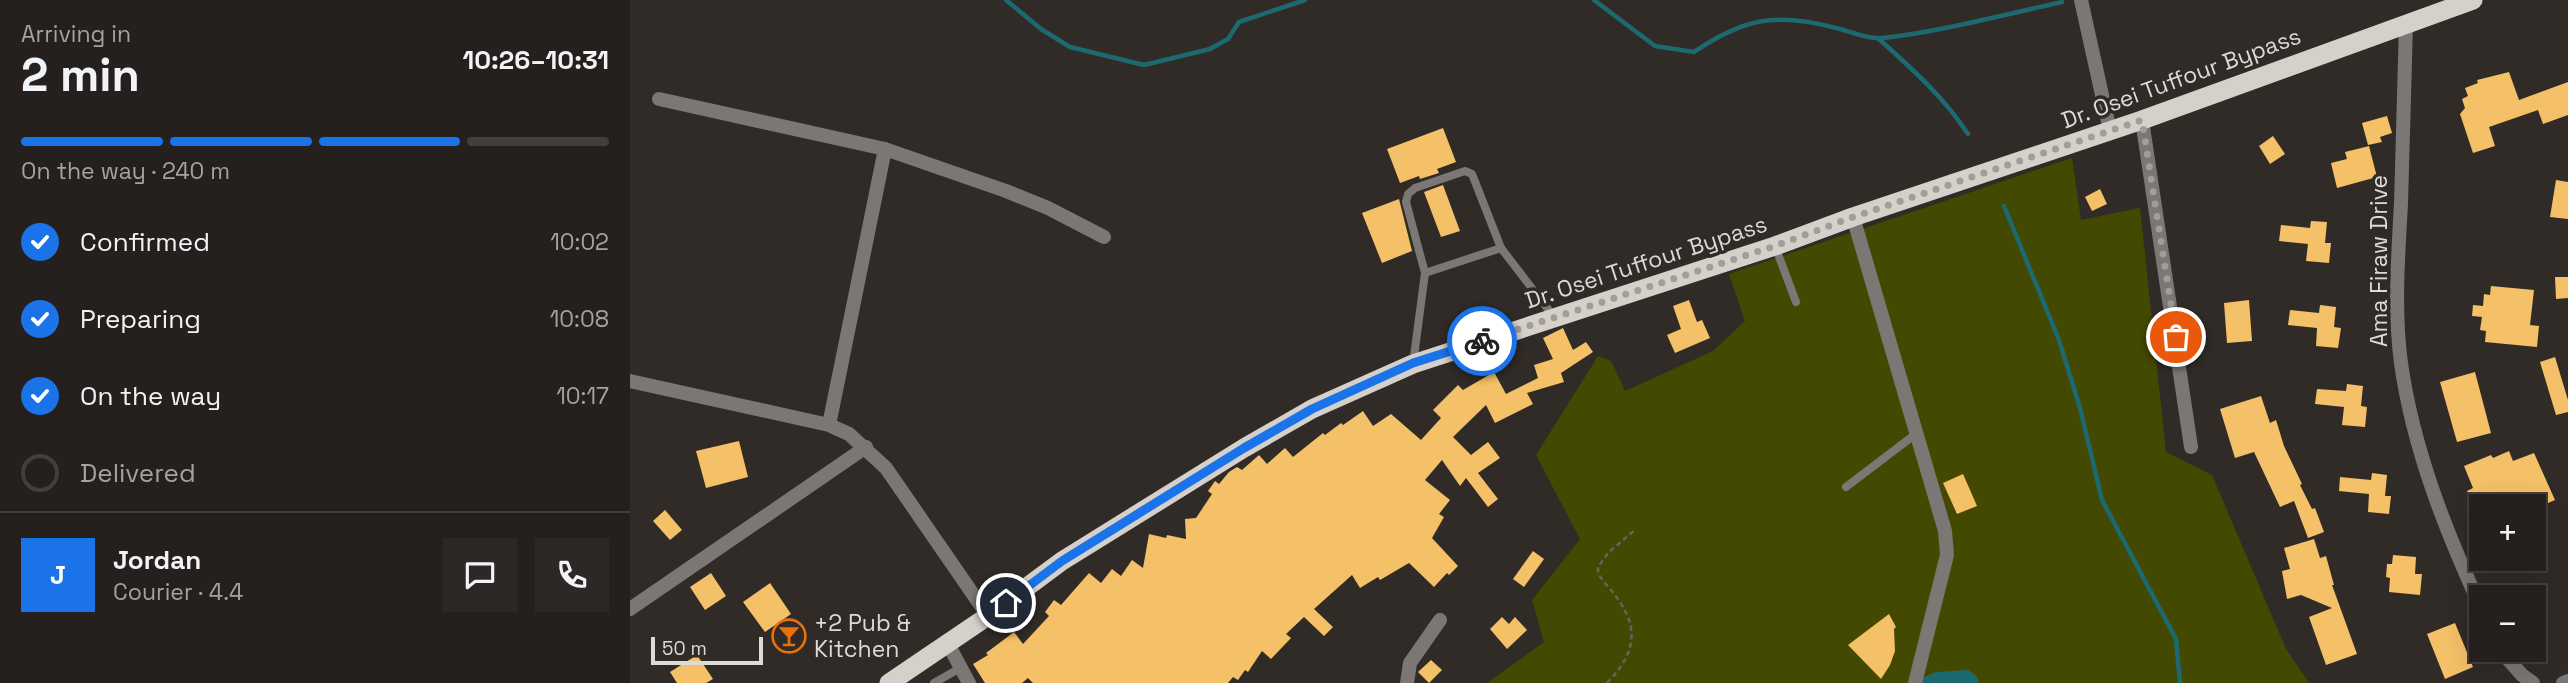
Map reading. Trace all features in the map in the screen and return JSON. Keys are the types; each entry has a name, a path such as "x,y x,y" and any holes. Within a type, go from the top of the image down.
{"highway":[{"name":"Dr. Osei Tuffour Bypass","path":"889,683 988,616 1062,561 1244,448 1312,409 1413,363 1775,246 1853,217 2142,120 2473,0"}],"street":[{"path":"2081,0 2110,131"},
{"name":"Ama Firaw Drive","path":"2406,24 2397,324 2401,364 2422,457 2459,562 2470,585"},
{"path":"659,99 885,149 1017,195 1104,237"},
{"path":"2142,120 2191,447"},
{"path":"828,425 885,149"},
{"path":"1853,217 1945,531 1947,555 1915,683"},
{"path":"630,381 828,425 849,434 886,468 988,616"},
{"path":"630,609 866,447"},
{"path":"1407,683 1410,663 1440,620"},
{"path":"948,644 969,683"},
{"path":"2510,662 2533,683"}],"lane":[{"path":"1413,363 1425,272 1406,202 1408,194 1415,188 1465,171 1472,174 1501,248 1554,317"},
{"path":"1775,246 1796,302"},
{"path":"1425,272 1501,248"},
{"path":"1846,487 1917,433"},
{"path":"934,683 962,667"}],"path":[{"path":"1607,683 1630,654 1631,624 1622,604 1599,575 1598,567 1608,553 1635,530"}],"green space":[{"path":"2072,158 2081,220 2140,208 2166,452 2212,475 2286,649 2309,683 1487,683 1544,642 1532,600 1580,539 1536,455 1598,356 1611,361 1625,391 1713,351 1745,321 1729,274"}],"water":[{"path":"1969,670 1978,678 1978,683 1920,683 1922,678 1936,672"}],"building":[{"path":"2509,72 2519,100 2568,82 2568,115 2543,124 2538,110 2489,127 2495,146 2473,153 2460,114 2465,108 2462,99 2468,96 2465,88 2478,83 2477,80"},
{"path":"2387,116 2392,133 2380,137 2382,142 2368,145 2362,123"},
{"path":"1443,128 1456,162 1437,169 1439,173 1400,183 1387,149"},
{"path":"2273,136 2285,154 2270,164 2259,146"},
{"path":"2369,146 2377,177 2337,188 2331,163 2347,159 2345,152"},
{"path":"2556,180 2568,182 2568,219 2550,217"},
{"path":"1443,185 1460,231 1441,237 1424,192"},
{"path":"2100,189 2107,204 2092,211 2085,197"},
{"path":"1399,199 1412,251 1382,263 1362,213"},
{"path":"2311,221 2327,222 2325,243 2331,243 2329,263 2306,261 2308,244 2279,241 2281,225 2310,228"},
{"path":"2555,277 2568,277 2568,298 2556,299"},
{"path":"2491,286 2534,290 2530,325 2539,326 2537,347 2485,342 2486,331 2480,330 2482,317 2472,316 2473,305 2483,306 2484,294 2490,295"},
{"path":"1689,300 1697,322 1702,320 1710,338 1675,353 1667,335 1681,329 1673,306"},
{"path":"2249,300 2252,341 2227,343 2224,303"},
{"path":"2320,305 2336,307 2334,327 2341,328 2338,348 2316,346 2317,328 2288,325 2290,310 2319,313"},
{"path":"1563,328 1573,350 1586,342 1593,352 1561,373 1564,382 1527,393 1533,404 1495,423 1486,405 1453,437 1471,455 1488,442 1500,458 1478,473 1498,499 1488,507 1466,478 1460,486 1442,460 1425,480 1450,500 1439,514 1444,517 1432,538 1458,566 1434,587 1409,563 1360,588 1352,575 1314,609 1333,627 1324,636 1304,617 1286,634 1291,638 1271,659 1262,651 1248,672 1245,670 1238,680 1233,677 1228,683 1033,683 1028,678 1022,683 985,683 973,664 988,655 986,653 1014,632 1023,644 1049,616 1045,612 1054,600 1061,605 1089,573 1101,583 1112,569 1121,576 1132,560 1143,568 1149,534 1186,539 1185,519 1196,518 1212,494 1208,491 1215,481 1219,484 1237,467 1242,470 1259,455 1267,464 1285,448 1293,457 1323,433 1325,435 1363,411 1373,426 1391,414 1421,440 1441,418 1433,410 1458,385 1463,390 1494,372 1506,394 1538,378 1534,365 1553,359 1543,338"},
{"path":"2555,357 2568,400 2568,412 2556,415 2540,362"},
{"path":"2475,372 2491,433 2457,442 2440,382"},
{"path":"2347,384 2363,386 2361,406 2367,407 2365,427 2342,425 2344,407 2315,404 2317,389 2346,391"},
{"path":"2261,396 2270,423 2276,420 2284,446 2302,484 2300,485 2312,509 2315,508 2324,532 2308,538 2294,501 2280,507 2254,452 2235,458 2220,409"},
{"path":"739,441 748,477 706,488 696,451"},
{"path":"2509,451 2513,461 2534,453 2555,500 2546,504 2546,494 2469,496 2467,491 2473,488 2464,466 2491,455 2493,458"},
{"path":"2372,473 2387,475 2385,496 2391,496 2389,514 2368,512 2369,494 2339,491 2340,477 2371,480"},
{"path":"1963,474 1977,506 1957,514 1943,483"},
{"path":"665,510 682,530 670,540 653,521"},
{"path":"2314,539 2320,558 2326,556 2332,585 2357,654 2326,665 2309,617 2332,608 2301,595 2287,599 2282,571 2290,569 2284,548"},
{"path":"1533,551 1544,559 1524,587 1513,579"},
{"path":"2393,555 2416,557 2415,574 2422,574 2420,595 2389,592 2387,564 2392,564"},
{"path":"711,573 726,596 705,610 690,587"},
{"path":"770,583 791,614 765,632 743,602"},
{"path":"1889,614 1896,627 1895,651 1881,679 1848,645"},
{"path":"1502,617 1509,624 1515,617 1527,630 1507,649 1490,629"},
{"path":"2455,623 2473,667 2445,679 2427,634"},
{"path":"697,655 713,679 706,683 677,683 670,672"},
{"path":"1431,660 1442,670 1429,683 1418,672"}],"waterway":[{"path":"1006,0 1041,29 1070,47 1144,65 1210,49 1228,39 1239,22 1305,0"},
{"path":"1594,0 1655,46 1694,52 1729,32 1762,21 1796,20 1866,37 1883,38 1950,27 2062,2"},
{"path":"1879,39 1938,95 1968,134"},
{"path":"2004,206 2059,340 2080,408 2102,500 2176,639 2180,683"}],"way so far":[{"path":"1482,341 1775,246 1853,217 2142,120 2176,337"}],"place":[{"name":"+2 Pub & Kitchen","path":"789,636"}],"route":[{"path":"1006,603 1062,561 1312,409 1413,363 1482,341"}]}
